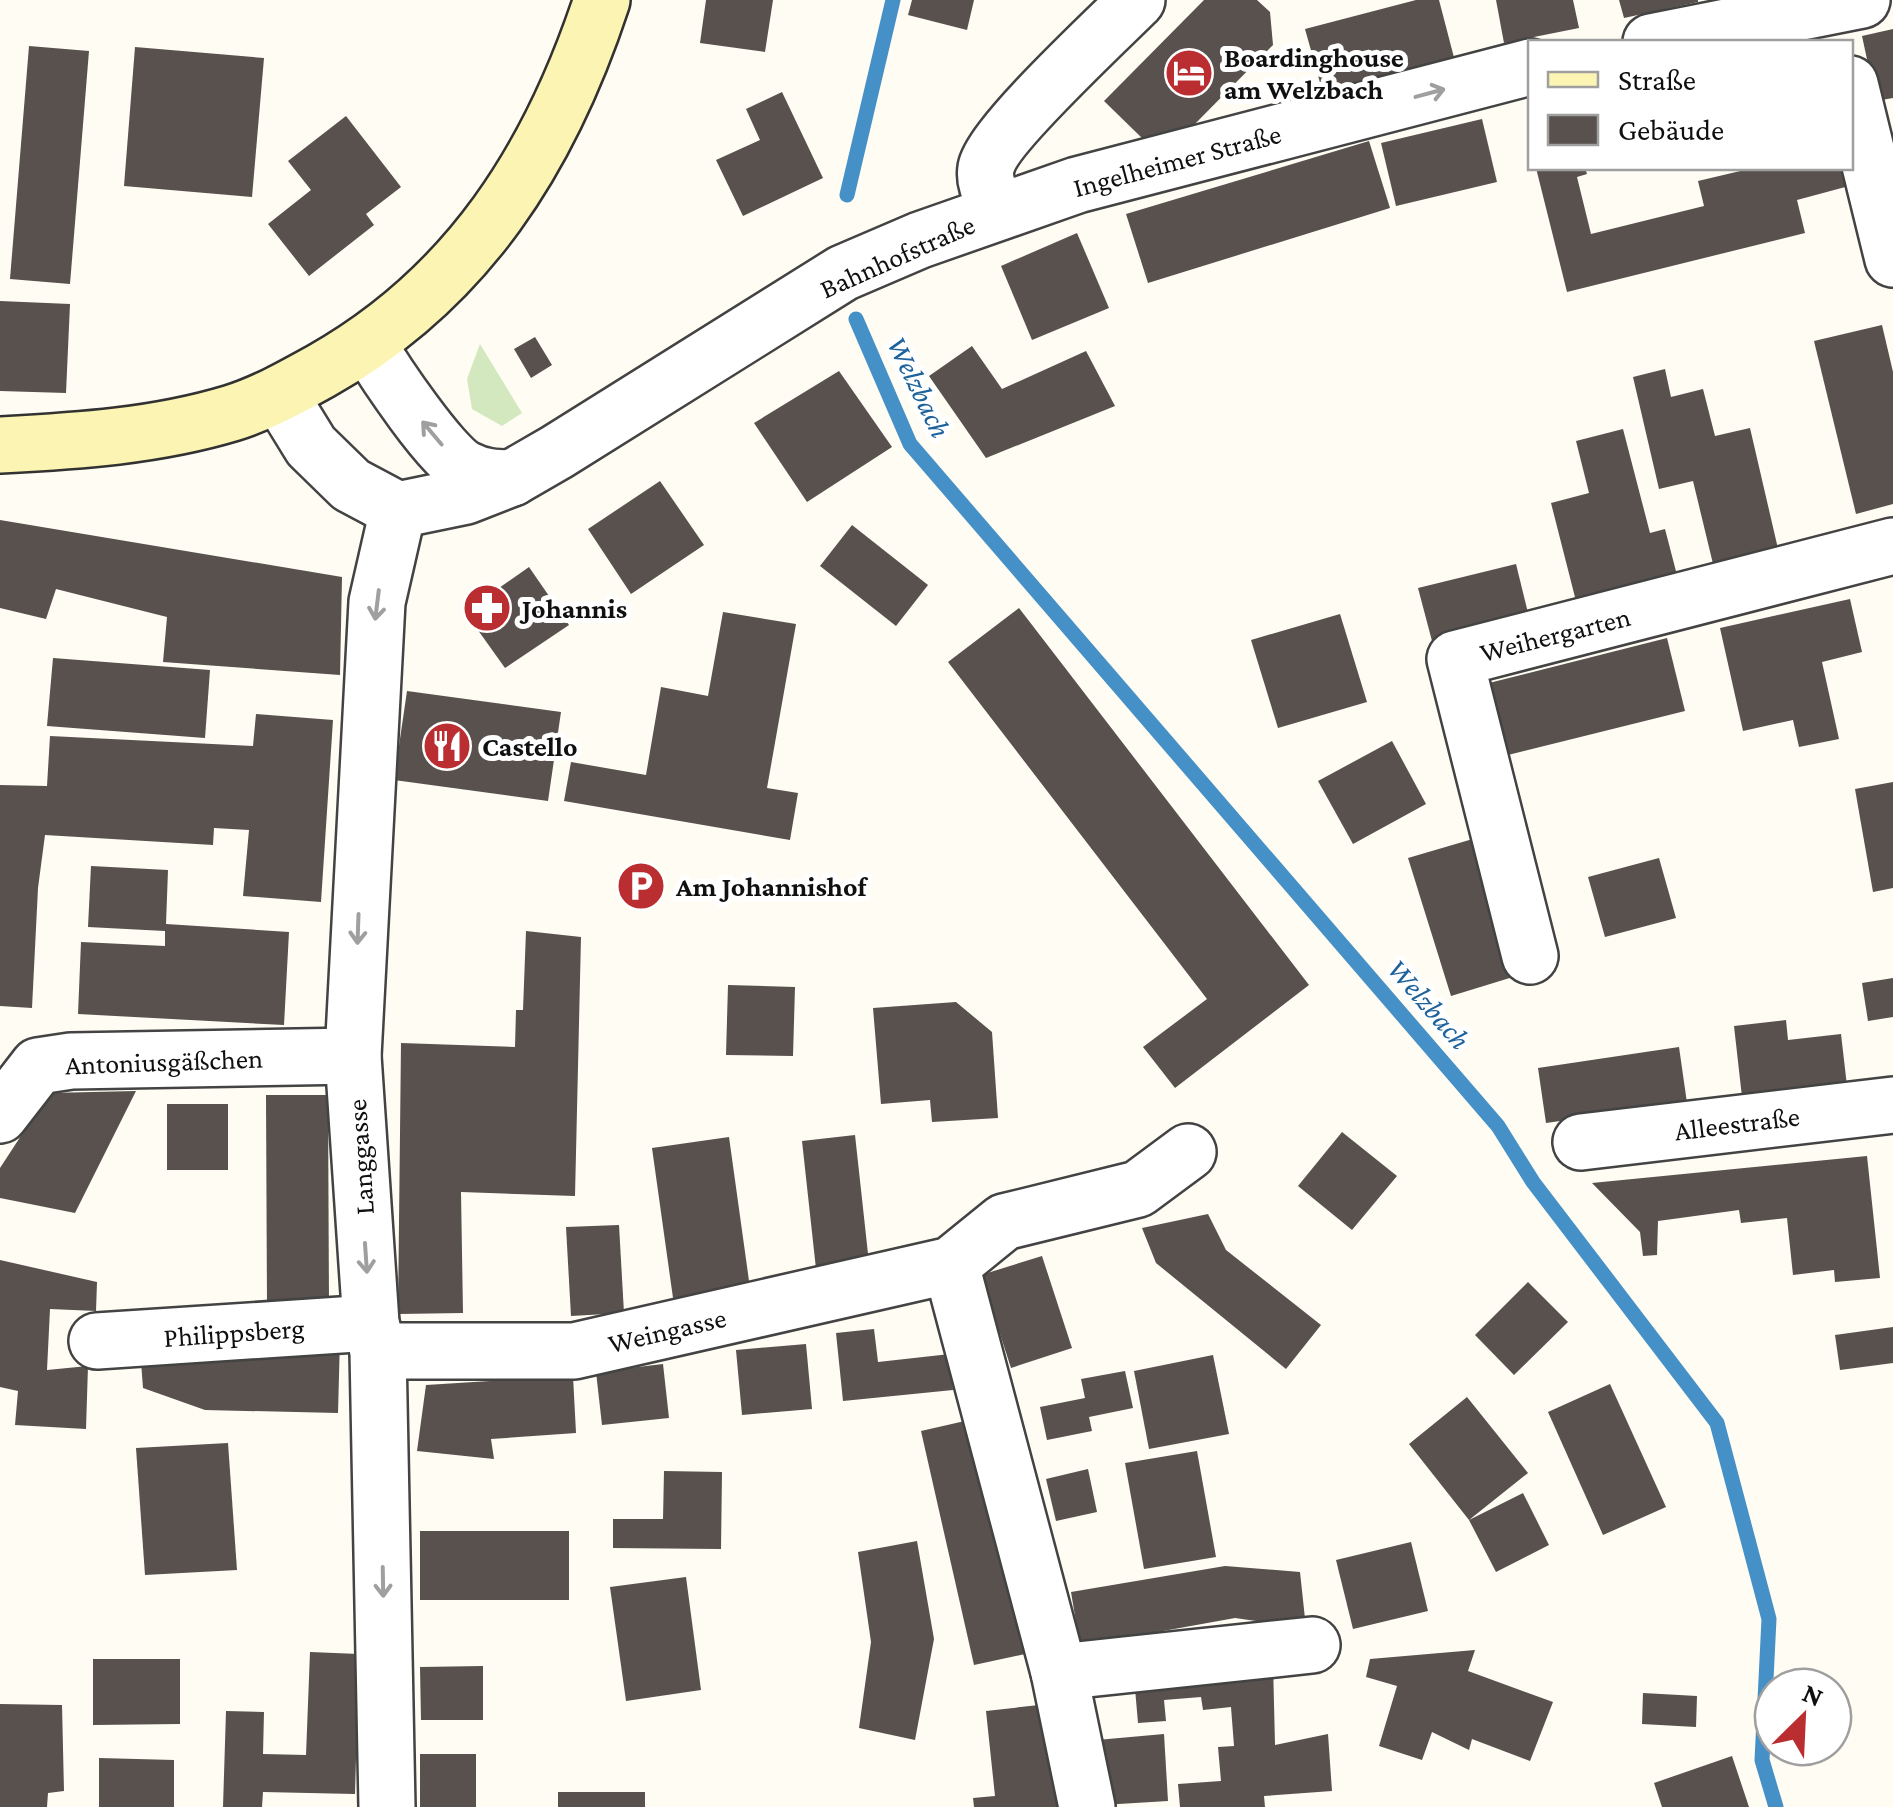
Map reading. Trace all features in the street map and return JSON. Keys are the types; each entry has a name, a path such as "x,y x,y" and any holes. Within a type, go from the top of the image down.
{"main road":[{"path":"0,445 101,440 233,412 279,394 368,344 448,276 504,204 544,136 588,44 602,0"}],"street":[{"name":"Bahnhofstraße","path":"398,510 466,496 512,478 844,273 999,212 986,184 991,154 1016,123 1137,0"},
{"path":"1666,40 1845,16"},
{"name":"Ingelheimer Straße","path":"999,212 1076,185 1528,68"},
{"path":"1853,96 1893,259"},
{"path":"368,344 396,390 461,468 487,477 512,478"},
{"path":"279,394 311,446 351,485 398,510"},
{"name":"Langgasse","path":"387,1807 375,1336 353,1056 376,602 398,510"},
{"name":"Weihergarten","path":"1530,956 1456,660 1893,546"},
{"name":"Antoniusgäßchen","path":"0,1115 38,1066 108,1060 353,1056"},
{"name":"Alleestraße","path":"1581,1142 1893,1105"},
{"name":"Weingasse","path":"375,1336 574,1351 951,1265 1004,1222 1138,1189 1188,1152"},
{"path":"951,1265 1059,1672 1087,1807"},
{"name":"Philippsberg","path":"97,1341 375,1336"},
{"path":"1059,1672 1312,1645"}],"green space":[{"path":"480,344 522,413 502,426 472,409 467,379"}],"building":[{"path":"706,0 773,0 765,52 700,43"},
{"path":"912,0 974,0 967,30 908,15"},
{"name":"Boardinghouse am Welzbach","path":"1204,0 1257,0 1270,12 1273,45 1186,133 1144,140 1104,101"},
{"path":"1416,0 1439,0 1457,69 1326,104 1305,29"},
{"path":"1496,0 1573,0 1579,28 1504,43"},
{"path":"1619,0 1698,0 1698,2 1624,18"},
{"path":"1893,29 1893,98 1876,101 1862,36"},
{"path":"29,46 89,51 70,284 10,279"},
{"path":"135,47 264,58 252,197 124,186"},
{"path":"782,92 823,178 743,216 716,160 760,140 746,109"},
{"path":"346,116 401,187 366,214 374,225 309,276 268,224 311,190 288,161"},
{"path":"1482,119 1497,182 1396,206 1381,143"},
{"path":"1369,141 1390,208 1148,283 1126,214"},
{"path":"1536,170 1586,170 1587,174 1577,177 1591,234 1704,206 1698,181 1745,170 1845,170 1849,186 1797,200 1805,233 1567,292"},
{"path":"1077,233 1109,308 1032,340 1001,266"},
{"path":"0,301 70,304 66,393 0,391"},
{"path":"1882,325 1893,372 1893,504 1856,514 1814,341"},
{"path":"535,337 552,365 531,378 514,349"},
{"path":"972,346 1002,389 1086,351 1115,406 986,458 929,376"},
{"path":"1665,369 1671,397 1703,389 1715,436 1750,428 1779,553 1714,568 1693,481 1659,489 1633,377"},
{"path":"839,371 892,447 807,502 754,423"},
{"path":"1623,429 1650,533 1665,529 1678,579 1577,605 1551,503 1589,493 1576,441"},
{"path":"660,481 704,545 631,594 588,529"},
{"path":"0,520 342,577 340,675 163,662 167,617 56,589 46,619 0,608"},
{"path":"852,525 928,585 896,626 820,566"},
{"path":"1516,564 1529,617 1432,641 1418,588"},
{"path":"529,567 569,625 505,668 465,612"},
{"path":"1850,599 1862,652 1822,662 1839,739 1799,747 1793,720 1743,731 1720,628"},
{"path":"1019,608 1309,985 1175,1088 1143,1047 1207,999 948,662"},
{"path":"723,612 796,624 767,788 798,793 790,840 564,801 571,762 646,775 661,687 708,696"},
{"path":"1340,614 1367,702 1278,728 1251,640"},
{"path":"1667,638 1685,711 1508,755 1489,683"},
{"path":"53,658 210,670 205,738 47,726"},
{"path":"407,691 561,712 548,801 394,780"},
{"path":"256,714 333,720 321,902 243,896 249,830 214,828 213,845 45,835 38,888 32,1008 0,1006 0,785 47,786 50,736 253,746"},
{"path":"1392,741 1426,804 1353,844 1318,781"},
{"path":"1893,782 1893,888 1873,892 1855,789"},
{"path":"1483,836 1526,973 1451,996 1408,858"},
{"path":"1659,858 1676,918 1605,937 1588,877"},
{"path":"91,866 168,870 166,924 289,932 284,1025 78,1014 81,942 165,946 165,931 88,927"},
{"path":"526,931 581,937 575,1196 461,1192 463,1313 398,1314 401,1043 515,1047 516,1010 523,1010"},
{"path":"1893,978 1893,1017 1868,1021 1862,983"},
{"path":"728,985 795,987 793,1056 726,1055"},
{"path":"956,1002 992,1032 998,1118 932,1122 930,1100 881,1104 873,1008"},
{"path":"1786,1020 1788,1040 1841,1034 1847,1086 1742,1097 1734,1026"},
{"path":"1679,1047 1687,1103 1546,1123 1538,1068"},
{"path":"136,1091 75,1213 0,1198 0,1168 49,1093"},
{"path":"266,1095 328,1095 329,1306 267,1306"},
{"path":"167,1104 228,1104 228,1170 167,1170"},
{"path":"1342,1132 1397,1176 1352,1230 1298,1186"},
{"path":"855,1135 869,1263 816,1269 802,1141"},
{"path":"729,1137 750,1288 673,1298 652,1148"},
{"path":"1867,1156 1880,1278 1835,1282 1834,1270 1793,1275 1787,1218 1741,1223 1739,1210 1658,1221 1657,1255 1643,1256 1640,1232 1592,1183"},
{"path":"1208,1214 1226,1250 1321,1325 1286,1369 1156,1263 1142,1228"},
{"path":"619,1225 624,1313 571,1316 566,1227"},
{"path":"1042,1256 1072,1348 1011,1368 981,1275"},
{"path":"0,1260 97,1282 96,1311 50,1309 47,1370 88,1366 86,1429 15,1425 18,1391 0,1387"},
{"path":"1528,1282 1568,1322 1514,1375 1475,1335"},
{"path":"1893,1327 1893,1363 1840,1370 1835,1335"},
{"path":"874,1329 878,1362 950,1354 953,1390 843,1401 836,1333"},
{"path":"340,1338 338,1413 205,1410 143,1388 140,1349"},
{"path":"806,1344 812,1409 742,1415 736,1350"},
{"path":"1213,1355 1229,1434 1149,1449 1134,1371"},
{"path":"663,1364 669,1418 602,1425 596,1372"},
{"path":"1125,1371 1133,1408 1089,1417 1092,1431 1047,1440 1040,1407 1085,1398 1081,1379"},
{"path":"573,1376 576,1433 491,1439 494,1459 417,1451 426,1385"},
{"path":"1610,1384 1666,1507 1603,1535 1548,1412"},
{"path":"1467,1397 1528,1473 1469,1520 1409,1444"},
{"path":"978,1418 1030,1653 974,1665 921,1431"},
{"path":"228,1443 237,1570 145,1575 136,1448"},
{"path":"1197,1451 1216,1557 1144,1569 1125,1463"},
{"path":"1088,1469 1097,1512 1056,1521 1046,1479"},
{"path":"664,1471 722,1472 721,1549 613,1548 613,1519 663,1519"},
{"path":"1523,1493 1549,1545 1496,1572 1469,1520"},
{"path":"420,1531 569,1531 569,1600 420,1600"},
{"path":"917,1541 934,1639 915,1740 859,1728 871,1642 858,1552"},
{"path":"1411,1542 1428,1611 1353,1629 1336,1560"},
{"path":"1225,1566 1300,1572 1306,1628 1235,1618 1080,1646 1071,1592"},
{"path":"686,1577 701,1690 626,1701 610,1587"},
{"path":"1475,1650 1468,1671 1553,1702 1530,1761 1472,1739 1469,1750 1432,1732 1422,1760 1379,1746 1397,1686 1366,1677 1370,1659"},
{"path":"310,1652 359,1654 355,1794 263,1792 262,1807 223,1807 226,1711 264,1712 263,1754 306,1755"},
{"path":"93,1659 180,1659 180,1724 93,1725"},
{"path":"1273,1663 1275,1745 1328,1734 1332,1791 1264,1796 1265,1807 1180,1807 1178,1784 1221,1781 1218,1747 1234,1746 1231,1707 1203,1710 1201,1697 1164,1700 1166,1721 1138,1723 1134,1677"},
{"path":"483,1666 483,1720 421,1720 420,1667"},
{"path":"1643,1693 1697,1696 1696,1727 1642,1724"},
{"path":"0,1704 62,1705 64,1791 48,1793 47,1807 0,1807"},
{"path":"1048,1704 1059,1807 974,1807 973,1798 995,1796 986,1711"},
{"path":"1164,1734 1168,1801 1102,1805 1097,1740"},
{"path":"420,1754 476,1754 476,1807 420,1807"},
{"path":"1732,1756 1749,1807 1662,1807 1654,1783"},
{"path":"99,1758 174,1760 174,1807 99,1807"},
{"path":"558,1792 645,1792 645,1807 558,1807"}],"waterway":[{"name":"Welzbach","path":"847,195 893,0"},
{"name":"Welzbach","path":"856,319 910,444 1498,1126 1533,1182 1717,1423 1769,1619 1762,1760 1776,1807"}],"place":[{"name":"Boardinghouse am Welzbach","path":"1189,73"},
{"name":"Johannis","path":"487,608"},
{"name":"Castello","path":"447,746"},
{"name":"Am Johannishof","path":"641,886"}]}
